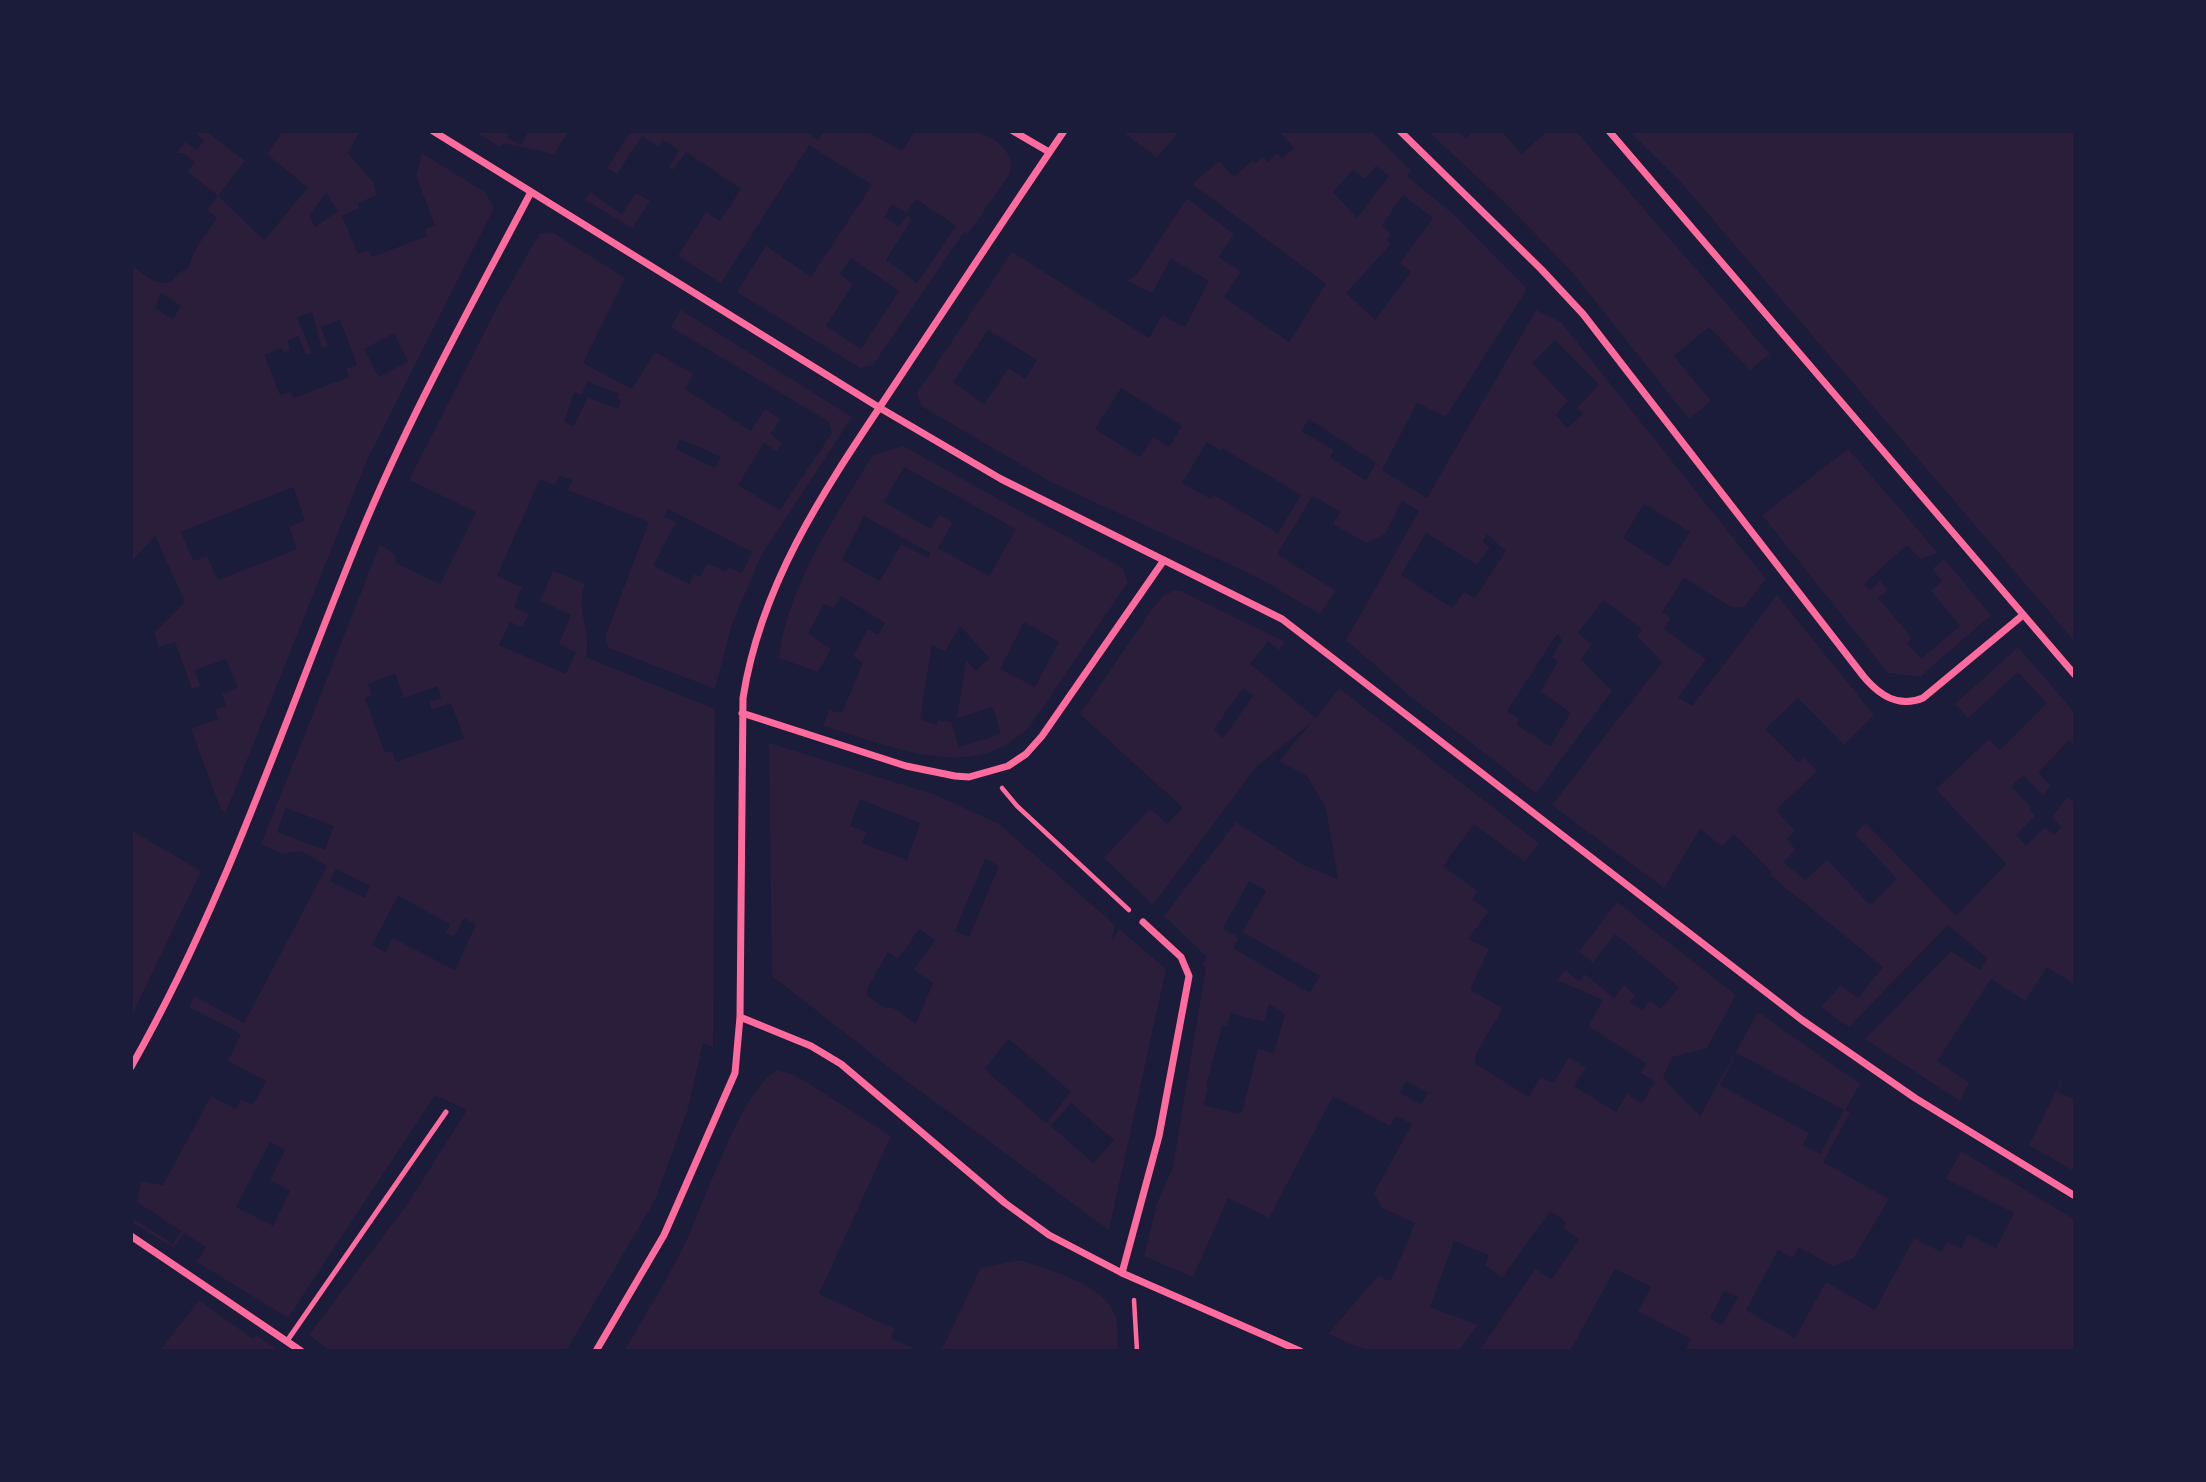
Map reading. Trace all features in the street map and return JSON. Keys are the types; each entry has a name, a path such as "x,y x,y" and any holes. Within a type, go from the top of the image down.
{"street":[{"path":"433,131 880,408 1001,479 1266,610 1304,635 1802,1020 1926,1105 2075,1196"},
{"path":"1013,131 1049,152"},
{"path":"596,1351 664,1235 735,1073 740,1017 742,713 756,639 783,565 819,500 1064,131"},
{"path":"1400,131 1541,269 1583,314 1864,677 1881,694 1903,703 1923,698 2023,615"},
{"path":"1609,131 2075,675"},
{"path":"131,1067 175,985 225,878 360,536 405,436 531,192"},
{"path":"742,713 924,771 969,776 995,771 1026,754 1042,736 1164,560"},
{"path":"1122,1273 1159,1136 1189,976 1181,957 1143,922"},
{"path":"740,1017 811,1046 841,1064 1005,1203 1067,1246 1300,1351"},
{"path":"131,1236 301,1351"}],"lane":[{"path":"287,1341 446,1112"}],"path":[{"path":"995,771 1001,787 1017,806 1143,922"},
{"path":"1133,1278 1137,1351"}],"shaded area":[{"path":"954,129 976,132 997,142 1007,153 1011,167 1009,175 968,234 964,232 873,365 860,368 737,292 766,246 811,277 872,185 809,145 721,283 678,256 706,212 720,221 741,189 686,152 673,170 669,167 679,150 663,140 658,147 642,136 617,174 607,168 631,131 804,131 818,140 823,131 866,131 902,151 915,131","holes":["916,199 956,226 917,283 886,260 912,219 907,215 899,227 884,217 892,204 906,213","851,258 899,291 861,349 826,326 853,284 840,274"]},
{"path":"193,131 206,131 245,161 218,196 188,172 195,162 182,153 177,153 185,142 196,150 204,141"},
{"path":"283,131 360,131 348,153 373,182 377,195 358,203 359,208 342,216 358,254 368,250 372,257 427,236 425,229 435,225 416,176 422,153 486,193 494,208 367,460 226,812 221,810 191,729 218,719 215,710 226,706 222,694 238,687 226,659 195,670 200,686 192,689 175,642 159,647 154,633 185,602 155,536 131,562 131,264 155,281 171,281 188,268 196,248 217,218 207,210 218,196 264,240 308,188 267,154","holes":["326,193 338,211 315,227 309,216","161,293 181,306 173,319 155,308","312,312 322,349 328,346 321,327 340,320 357,365 346,369 349,377 294,398 291,392 280,395 264,355 282,348 284,353 290,350 287,341 298,336 306,355 312,353 297,318","394,333 408,361 379,377 364,349","293,487 305,520 289,527 297,549 218,580 207,556 193,561 181,532"]},
{"path":"474,131 510,131 507,137 520,145 529,131 569,131 554,154 503,143 500,147"},
{"path":"1122,131 1179,131 1157,158"},
{"path":"1279,131 1371,131 1411,170 1407,176 1453,214 1527,289 1446,417 1417,403 1382,470 1427,498 1536,310 1561,322 1766,579 1744,607 1731,607 1684,578 1662,612 1671,618 1664,629 1706,659 1678,697 1692,706 1777,595 1874,715 1844,745 1798,698 1765,729 1798,762 1804,758 1817,771 1776,810 1795,831 1787,839 1796,850 1783,862 1805,880 1827,860 1870,905 1897,879 1855,834 1866,823 1956,916 2006,864 1936,789 1989,739 2000,750 2047,703 2018,672 1968,718 1955,704 2018,647 2075,713 2075,745 2069,740 2038,773 2051,786 2043,795 2023,775 2011,786 2031,807 2029,810 2035,816 2016,835 2026,845 2045,827 2054,835 2061,827 2052,817 2068,797 2075,803 2075,985 2047,967 2025,1001 1991,979 1937,1061 1969,1083 1960,1101 1865,1039 1951,951 1980,970 1988,959 1948,925 1849,1027 1821,1007 1841,985 1858,998 1883,967 1770,875 1772,872 1734,834 1722,846 1700,829 1664,888 1552,805 1662,662 1637,636 1642,629 1603,600 1578,633 1592,644 1581,659 1612,691 1536,793 1410,696 1346,640 1419,511 1402,501 1385,534 1366,543 1333,524 1340,512 1313,496 1277,554 1336,591 1320,614 1257,577 1051,482 921,406 917,393 1012,252 1149,338 1162,315 1185,327 1209,281 1171,259 1152,293 1127,281 1137,274 1187,198 1234,234 1219,257 1241,272 1224,297 1289,342 1326,284 1192,184 1219,161 1234,177 1253,160 1255,163 1263,157 1268,162 1277,153 1282,158 1294,148","holes":["1376,166 1389,176 1357,218 1333,192 1353,170 1365,179","1403,195 1433,218 1400,263 1411,272 1375,320 1346,293 1391,244 1387,240 1391,234 1382,225","988,330 1037,360 1025,379 1009,368 984,404 953,382","1555,340 1599,385 1577,408 1583,414 1567,428 1556,415 1568,401 1532,363","1121,388 1182,426 1169,447 1153,437 1140,457 1095,429","1309,419 1376,463 1366,481 1330,457 1334,450 1301,431","1207,442 1220,450 1222,448 1301,495 1278,533 1214,495 1211,499 1182,483","1644,504 1690,532 1668,567 1623,538","1426,533 1477,565 1490,547 1483,542 1487,534 1506,551 1475,598 1464,592 1452,608 1401,575","1557,634 1562,640 1552,657 1558,661 1541,692 1571,713 1550,746 1517,725 1519,719 1507,711"]},
{"path":"1428,131 1458,131 1465,139 1475,131 1502,131 1522,154 1547,131 1576,131 1770,354 1750,370 1709,327 1674,356 1711,401 1689,419 1572,272 1505,203"},
{"path":"1629,131 2075,131 2075,642 1678,179"},
{"path":"590,192 622,214 636,193 650,201 632,228 585,200"},
{"path":"552,232 625,278 583,363 632,389 655,352 693,374 685,389 751,431 765,409 780,419 771,434 782,443 777,451 764,443 738,485 780,510 832,433 829,422 671,327 681,310 852,417 761,556 732,624 715,689 609,648 605,637 649,522 568,490 572,480 560,476 555,485 540,479 497,576 522,587 514,607 529,614 522,627 510,622 499,645 566,674 576,652 559,644 571,615 540,601 553,571 585,584 582,603 587,639 586,657 715,709 713,1047 703,1043 688,1109 655,1200 566,1351 330,1351 309,1335 408,1203 467,1110 435,1095 288,1318 197,1262 206,1247 184,1233 174,1248 131,1222 131,1217 173,1244 181,1231 137,1202 141,1181 163,1185 211,1096 236,1109 241,1099 253,1105 266,1081 228,1061 241,1034 189,1007 194,996 244,1023 327,866 301,851 282,854 261,844 380,545 395,554 396,563 440,584 476,512 409,480 500,302 540,233","holes":["587,381 619,394 617,399 621,401 618,409 588,397 574,426 564,422 574,393 582,394","680,439 721,457 715,468 676,449","668,509 752,552 742,573 729,567 726,572 707,563 700,577 694,574 689,584 653,566 676,522 664,517","395,674 404,698 438,686 441,698 430,702 431,710 451,703 464,738 396,762 392,751 385,753 365,699 372,695 368,684","286,808 334,826 325,850 277,832","336,869 370,886 365,898 330,881","398,896 450,924 446,933 454,937 464,918 476,925 455,970 393,938 385,952 372,945","270,1142 285,1150 270,1180 290,1191 273,1226 236,1207"]},
{"path":"903,446 1123,568 1128,582 1030,726 1007,744 983,754 931,756 823,726 829,710 842,713 863,663 853,656 868,629 878,635 885,623 841,596 833,608 824,604 808,633 831,649 818,672 779,658 792,604 815,552 873,455","holes":["904,467 1016,529 989,576 938,548 953,522 939,515 931,529 884,502","864,516 930,553 929,558 901,544 880,581 842,560","1024,622 1059,642 1035,687 1000,669","960,626 989,658 976,671 966,660 957,718 993,707 1001,734 959,747 951,722 938,720 937,725 920,719 932,645 945,651"]},
{"path":"1848,449 1938,553 1921,559 1907,545 1864,584 1870,590 1880,581 1888,590 1878,598 1912,638 1907,643 1921,659 1960,626 1931,591 1942,581 1932,569 1944,559 1991,615 1920,677 1888,673 1762,515"},
{"path":"1173,591 1181,591 1285,642 1279,650 1268,641 1250,664 1316,718 1339,688 1539,843 1525,862 1474,824 1443,866 1477,891 1472,900 1489,911 1468,939 1489,949 1470,990 1503,1008 1477,1052 1475,1063 1528,1097 1541,1077 1554,1083 1569,1057 1586,1068 1574,1086 1616,1112 1627,1094 1642,1103 1655,1082 1641,1073 1647,1064 1588,1026 1603,1000 1557,980 1565,970 1579,981 1585,974 1614,998 1624,985 1635,995 1630,1002 1642,1011 1650,1000 1661,1009 1679,987 1615,934 1593,963 1579,952 1617,902 1736,995 1707,1048 1672,1057 1663,1078 1700,1116 1758,1012 1860,1084 1845,1110 1850,1113 1823,1162 1889,1199 1853,1259 1833,1266 1799,1247 1792,1258 1778,1250 1746,1310 1795,1338 1826,1282 1875,1310 1914,1238 1941,1252 1947,1242 1961,1248 1968,1234 1996,1248 2014,1213 1946,1179 1961,1151 2075,1220 2075,1351 1685,1351 1691,1339 1638,1311 1651,1287 1615,1269 1570,1351 1479,1351 1535,1269 1552,1279 1579,1239 1563,1228 1566,1222 1550,1211 1502,1278 1485,1265 1489,1255 1454,1241 1430,1307 1478,1325 1458,1351 1368,1351 1328,1334 1378,1276 1391,1281 1415,1223 1381,1207 1374,1193 1412,1124 1396,1116 1390,1126 1333,1096 1269,1218 1228,1198 1193,1277 1144,1256 1157,1203 1173,1167 1206,967 1202,965 1207,957 1164,916 1236,822 1301,864 1338,879 1326,808 1307,776 1279,761 1312,722 1256,767 1153,905 1104,858 1150,809 1167,824 1183,808 1080,714 1163,596","holes":["1243,688 1253,696 1223,738 1214,729","1249,881 1266,891 1242,932 1320,976 1310,993 1233,948 1239,938 1223,928","1269,1004 1285,1014 1274,1053 1258,1049 1242,1112 1238,1114 1204,1105 1208,1088 1206,1086 1222,1026 1227,1026 1231,1013 1264,1022","1736,1053 1844,1110 1820,1154 1803,1145 1809,1133 1720,1085","1406,1081 1428,1093 1421,1104 1400,1093","1724,1291 1738,1297 1722,1325 1710,1318"]},
{"path":"769,743 936,795 999,824 1115,925 1112,941 1119,929 1166,969 1109,1230 896,1073 772,976","holes":["860,799 920,823 907,860 862,843 866,832 850,826","985,859 999,866 969,937 955,931","919,929 935,940 914,970 933,983 916,1024 892,1007 885,1008 868,996 867,989 888,952 898,959","1009,1039 1071,1092 1046,1123 984,1069","1071,1103 1114,1140 1093,1163 1051,1126"]},
{"path":"131,830 201,871 131,1017"},
{"path":"777,1070 795,1075 891,1136 819,1294 895,1329 891,1338 919,1351 624,1351 683,1248 724,1151 750,1100 764,1081"},
{"path":"2065,1074 2058,1092 2075,1099 2075,1172 2029,1145"},
{"path":"1020,1260 1059,1273 1098,1293 1114,1313 1118,1351 941,1351 981,1268"},
{"path":"199,1300 253,1339 257,1335 279,1351 160,1351"}]}
